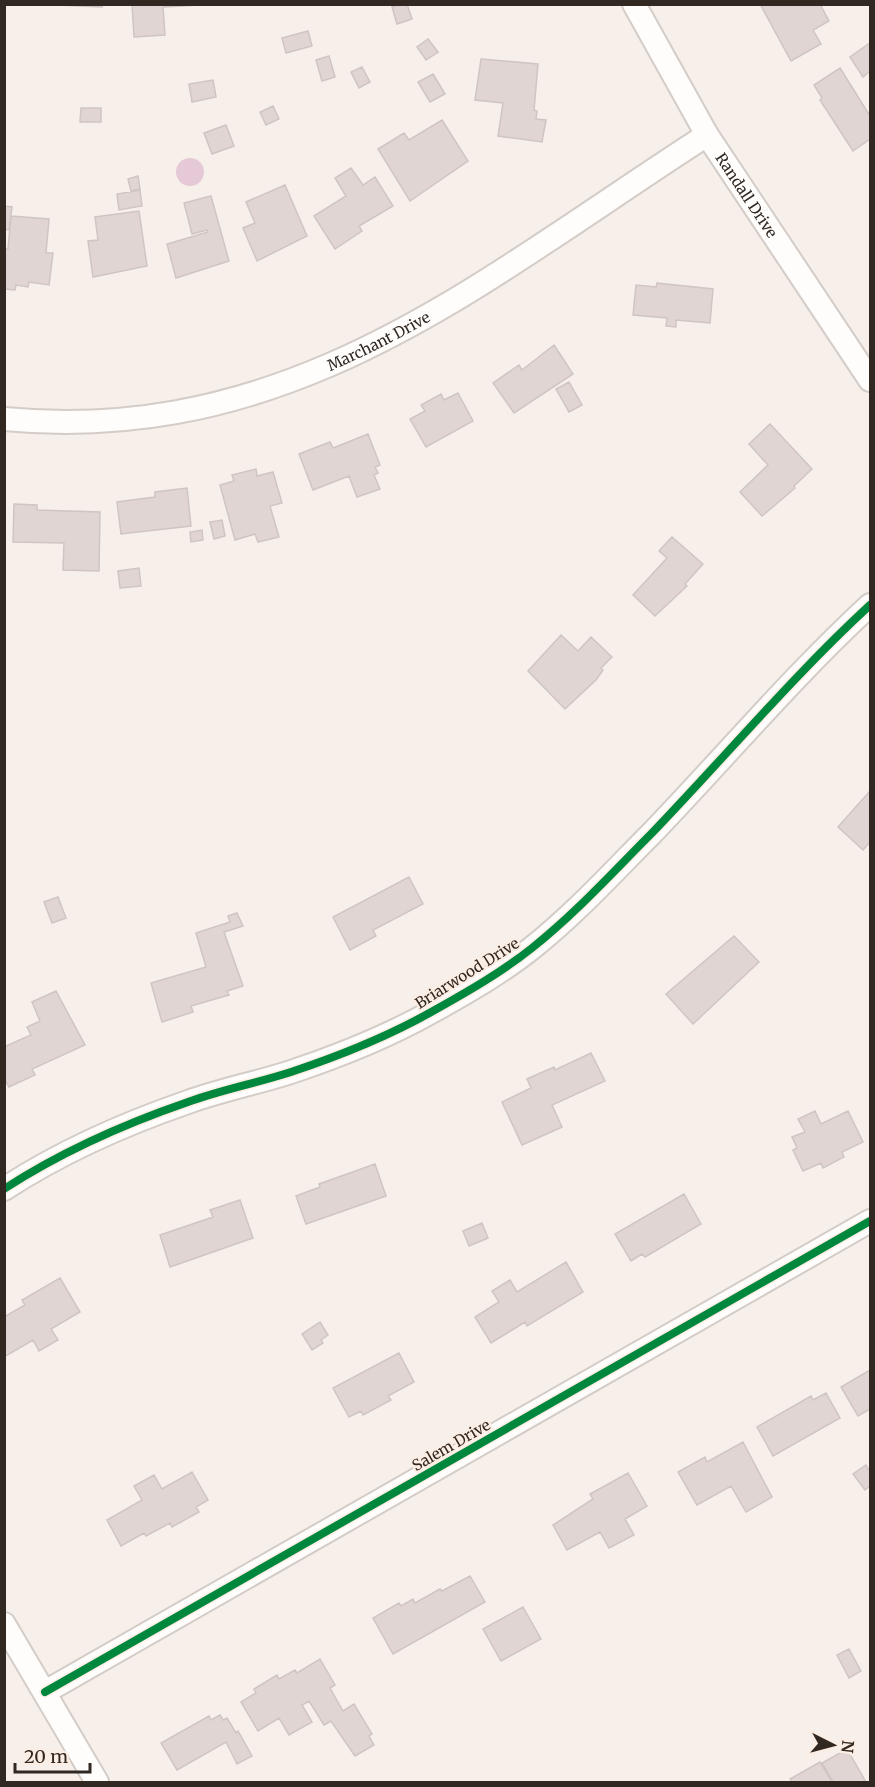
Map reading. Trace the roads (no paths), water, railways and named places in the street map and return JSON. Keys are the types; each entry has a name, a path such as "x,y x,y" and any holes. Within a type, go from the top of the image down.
{"street":[{"name":"Randall Drive","path":"634,4 707,135 870,380"},
{"name":"Marchant Drive","path":"4,419 64,422 139,417 232,401 305,377 372,347 452,303 707,135"},
{"name":"Briarwood Drive","path":"4,1189 41,1166 143,1118 189,1101 290,1072 377,1038 432,1012 512,964 610,878 718,765 834,638 870,605"},
{"name":"Salem Drive","path":"45,1692 870,1221"},
{"path":"4,1624 96,1782"}]}
